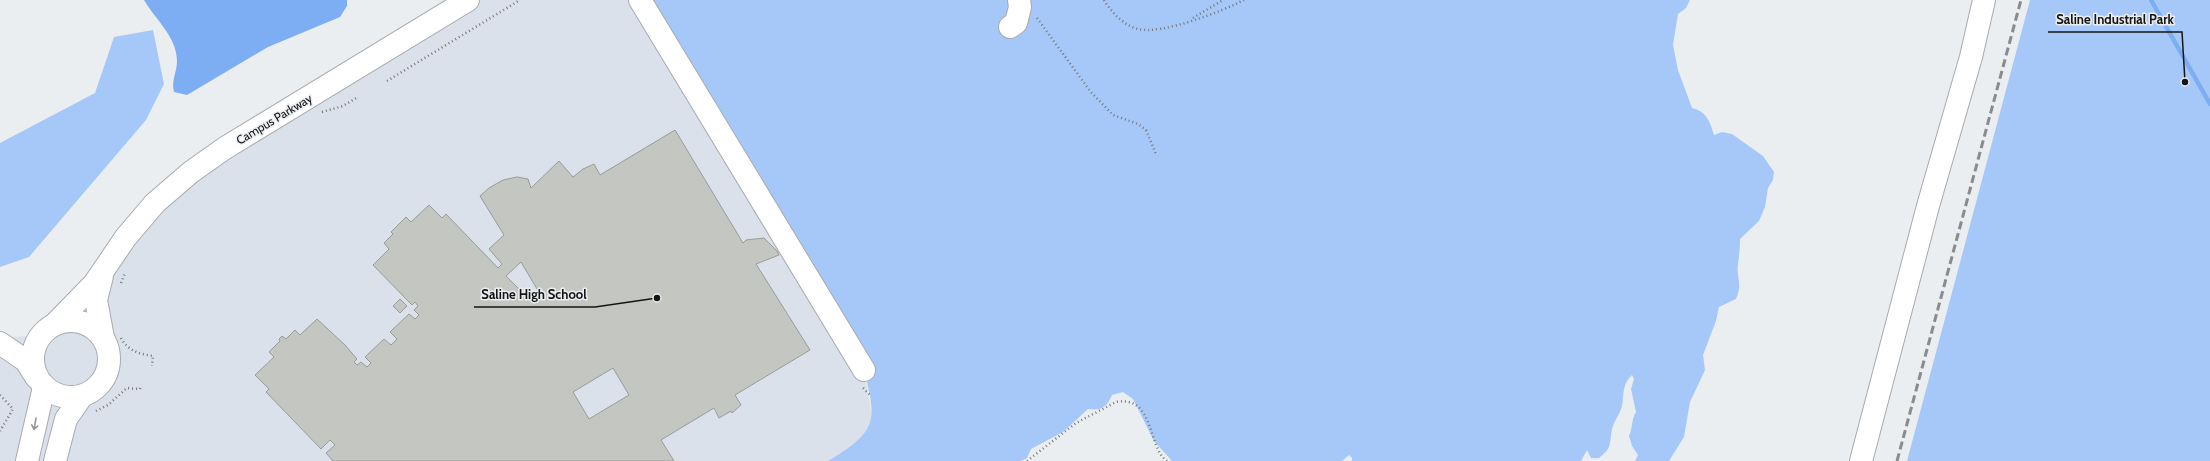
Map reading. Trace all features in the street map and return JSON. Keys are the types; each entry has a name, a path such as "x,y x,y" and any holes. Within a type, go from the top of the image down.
{"street":[{"name":"Campus Parkway","path":"52,326 82,298 142,218 191,172 225,148 468,0"},
{"path":"640,0 864,370"},
{"path":"1010,27 1016,23 1020,7 1019,0"},
{"path":"1861,461 1928,206 1971,57 1984,0"},
{"name":"Campus Parkway","path":"106,268 100,281 96,300 111,335"},
{"path":"0,338 30,336 66,321 87,324 96,330 111,335 108,370 102,381 94,390 88,404 66,419 56,461"},
{"path":"27,461 41,383 34,370 33,351 39,338 52,326"},
{"path":"0,343 26,361 41,383 62,397 88,404"}],"path":[{"path":"387,81 520,0"},
{"path":"1104,0 1121,20 1138,29 1152,30 1179,24 1244,0"},
{"path":"1179,24 1202,14 1223,0"},
{"path":"1036,16 1090,91 1113,115 1138,124 1146,130 1156,154"},
{"path":"321,112 343,106 358,97"},
{"path":"119,286 128,269"},
{"path":"111,335 137,353 153,356 152,366"},
{"path":"88,404 108,404 127,388 140,388 141,386"},
{"path":"0,395 14,410 0,431"},
{"path":"1027,461 1076,423 1104,408 1122,401 1132,403 1142,412 1153,432 1160,454 1167,461"}],"shaded area":[{"path":"144,0 347,0 347,6 340,17 268,47 187,95 174,92 173,84 177,61 176,52 165,29"},
{"path":"468,0 640,0 864,370 872,417 869,428 862,438 828,461 0,461 0,338 30,336 49,327 155,203"},
{"path":"640,0 1690,0 1686,8 1678,14 1673,45 1678,70 1692,108 1697,109 1707,117 1714,135 1722,132 1732,134 1763,156 1774,172 1773,180 1768,188 1765,207 1759,221 1740,239 1738,293 1736,299 1719,307 1716,321 1703,355 1705,370 1690,402 1684,437 1669,461 1635,461 1638,455 1632,446 1629,436 1636,412 1631,389 1634,379 1632,375 1626,382 1622,406 1612,429 1610,445 1607,451 1599,458 1591,458 1587,450 1581,461 1352,461 1352,458 1349,455 1342,461 1172,461 1154,441 1133,399 1123,392 1112,395 1108,403 1100,409 1088,409 1063,432 1031,449 1027,458 1021,461 828,461 856,442 864,433 869,424 871,403 864,370"},
{"path":"2030,0 2210,0 2210,461 1907,461"},
{"path":"153,30 164,84 146,120 29,257 0,267 0,143 95,93 114,37"}],"building":[{"path":"675,130 743,243 746,240 764,238 777,251 779,255 756,264 810,350 735,395 741,405 732,413 731,411 719,418 714,408 661,440 674,461 333,461 326,453 335,445 330,440 321,449 266,392 269,389 255,375 274,357 269,352 280,341 279,339 282,336 286,339 295,330 300,335 317,319 345,345 357,359 354,362 357,365 361,362 367,367 371,363 365,357 384,339 391,345 397,339 390,332 409,314 415,319 419,315 414,310 418,306 415,302 412,305 373,265 389,249 384,243 393,234 391,232 406,217 411,222 429,205 442,218 446,214 498,268 502,264 489,249 504,235 480,196 489,188 503,180 517,177 528,179 531,188 559,161 573,177 583,169 594,164 600,175","holes":["521,262 540,294 532,302 506,276","613,368 629,395 589,419 573,392"]},
{"path":"400,299 407,306 400,313 393,306"}],"waterway":[{"path":"2151,0 2210,104"}],"railway":[{"path":"1897,461 2021,0"}],"place":[{"name":"Saline Industrial Park","path":"2185,82"},
{"name":"Saline High School","path":"657,298"}]}
